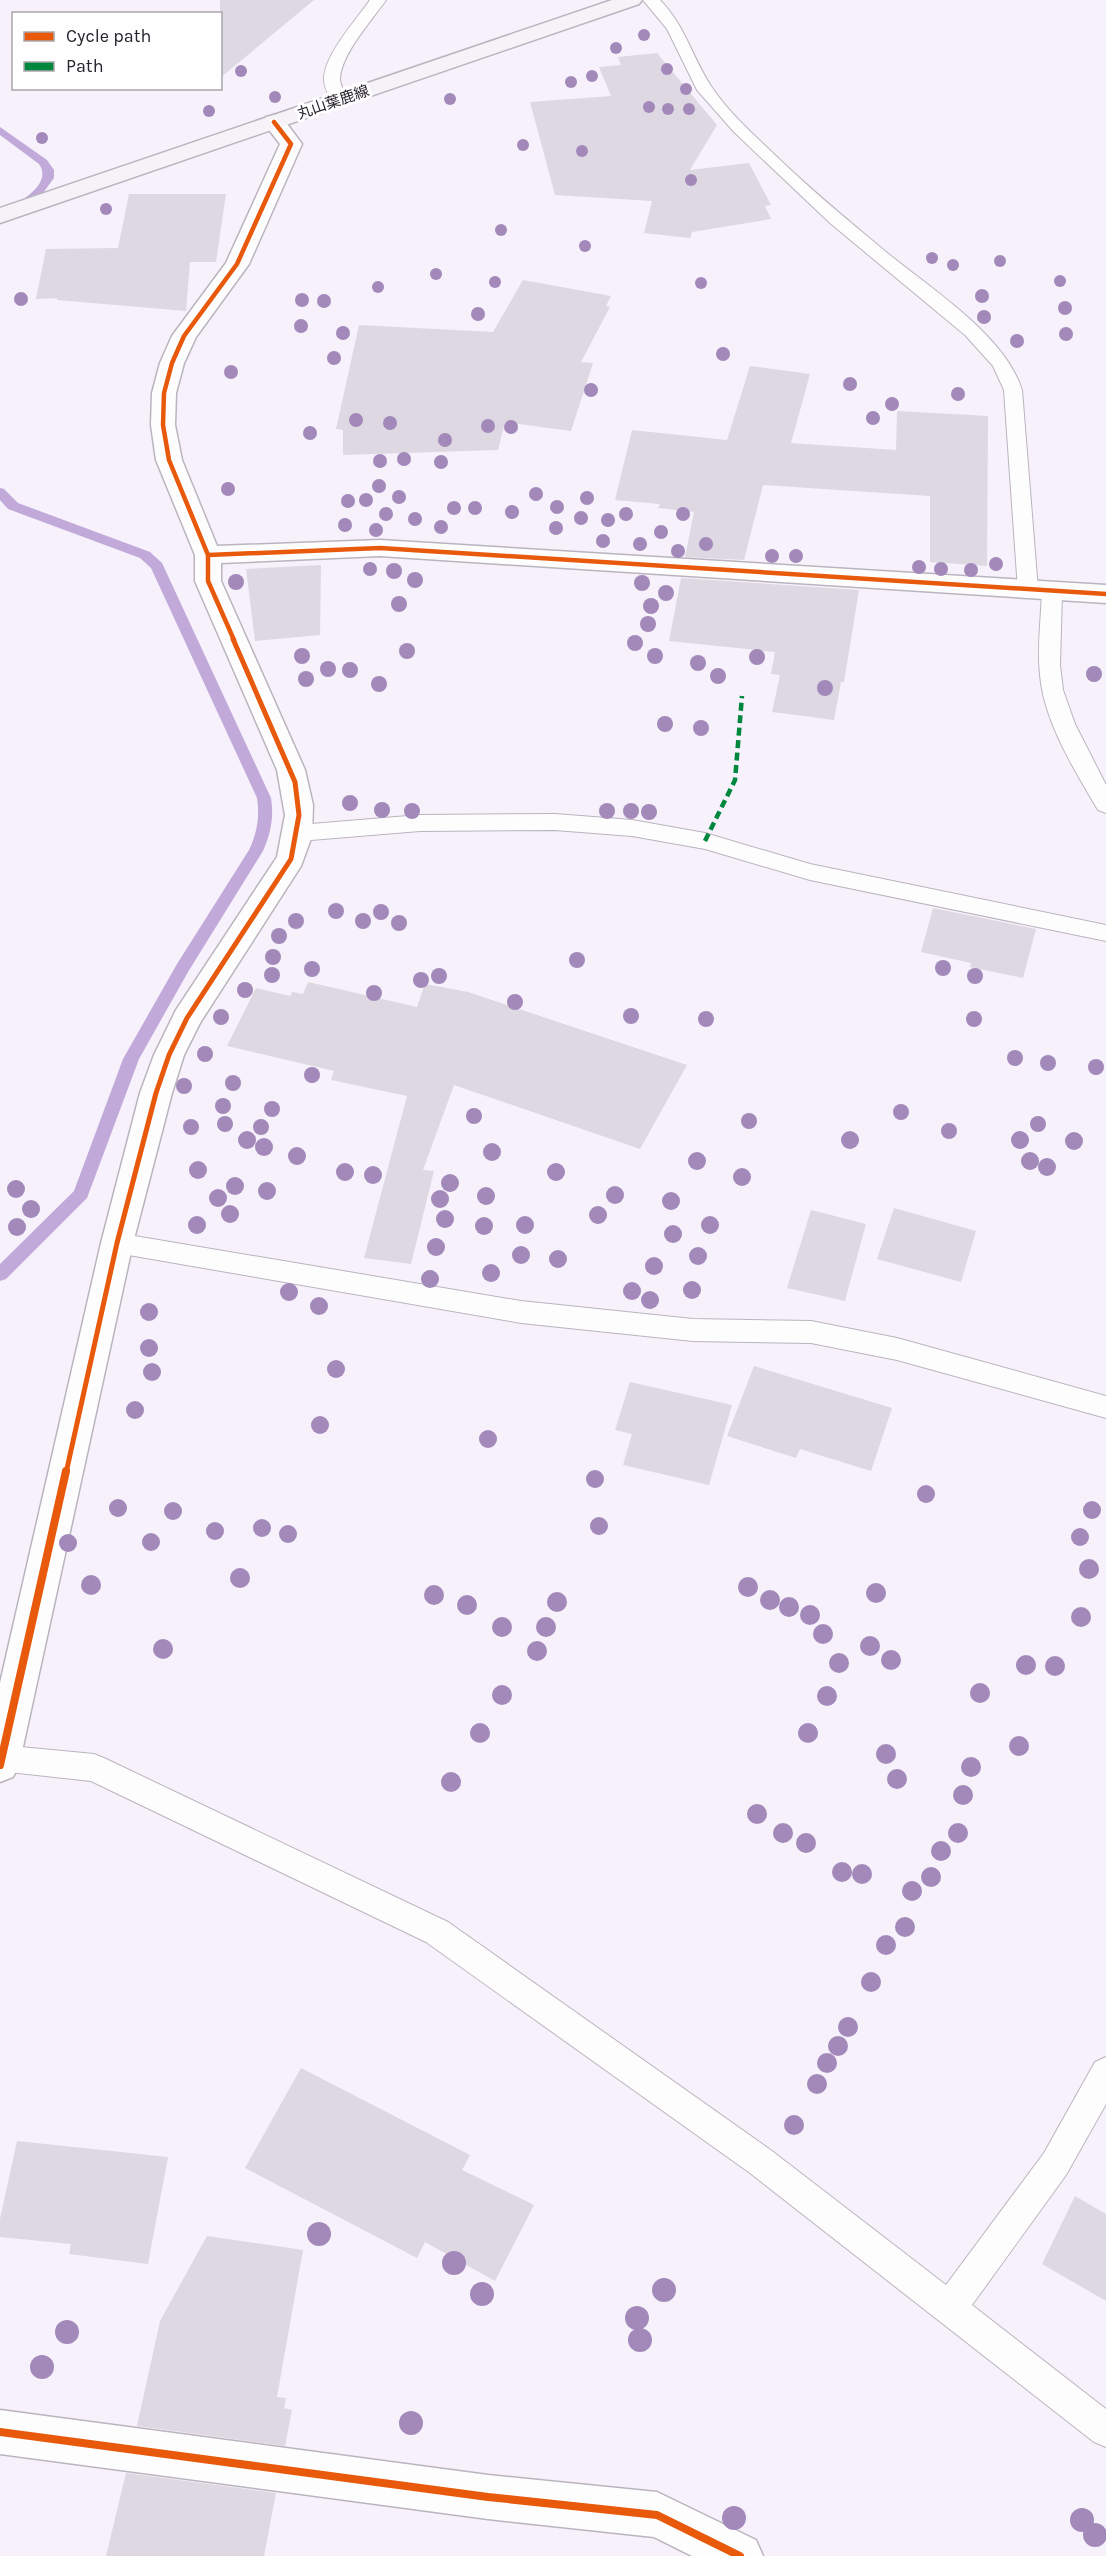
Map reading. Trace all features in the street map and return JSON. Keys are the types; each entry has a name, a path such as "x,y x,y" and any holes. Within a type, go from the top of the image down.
{"main road":[{"name":"丸山葉鹿線","path":"0,216 632,0"}],"street":[{"path":"0,1765 117,1243 156,1092 169,1055 187,1018 291,859 299,833 300,799 291,770 208,581 208,555 169,460 163,424 164,393 172,363 184,336 237,264 291,144 274,122"},
{"path":"208,555 380,548 1106,594"},
{"path":"0,2432 488,2497 657,2515 740,2556"}],"lane":[{"path":"340,100 333,86 332,74 351,37 378,0"},
{"path":"651,0 662,11 681,40 691,68 709,95 798,187 972,332 997,356 1010,376 1050,677 1060,712 1078,754 1106,805"},
{"path":"299,833 420,823 555,822 632,828 705,841 810,872 1106,933"},
{"path":"117,1243 521,1312 693,1330 811,1332 897,1349 1106,1407"},
{"path":"0,1758 94,1768 437,1932 761,2162 1106,2430"},
{"path":"949,2309 1055,2164 1106,2073"}],"building":[{"path":"220,0 314,0 222,76 222,12 220,12"},
{"path":"657,53 717,125 690,170 749,163 771,205 765,206 771,219 692,232 690,238 644,233 652,201 555,195 530,102 611,96 599,67 621,65 618,57"},
{"path":"129,194 226,194 216,262 190,262 186,311 57,300 57,298 36,299 46,249 118,248"},
{"path":"523,280 611,296 606,306 610,307 581,362 593,363 571,431 505,422 498,450 343,455 343,430 336,429 359,325 493,332"},
{"path":"750,366 810,374 791,443 896,450 897,411 988,416 987,566 930,562 930,496 763,485 744,560 685,557 694,512 658,508 660,504 615,500 632,430 727,440"},
{"path":"321,565 320,635 255,641 246,569"},
{"path":"681,578 859,590 844,682 841,682 834,720 772,712 780,675 771,674 775,652 669,641"},
{"path":"933,908 1036,929 1023,978 970,967 971,963 921,952"},
{"path":"308,982 417,1007 425,984 468,992 687,1065 640,1149 454,1085 423,1170 434,1171 411,1264 364,1258 407,1096 331,1080 334,1071 227,1046 256,988 290,996 292,992 303,994"},
{"path":"894,1208 976,1231 961,1282 877,1259"},
{"path":"811,1210 866,1224 845,1301 787,1288"},
{"path":"754,1366 892,1408 871,1471 800,1449 796,1458 727,1436"},
{"path":"630,1382 732,1405 709,1485 623,1465 632,1434 615,1430"},
{"path":"301,2068 470,2155 462,2170 534,2205 495,2281 425,2242 417,2258 245,2168"},
{"path":"17,2141 168,2157 148,2264 69,2254 71,2244 0,2237 0,2219"},
{"path":"1075,2196 1106,2214 1106,2301 1042,2264"},
{"path":"207,2236 303,2250 277,2397 286,2398 284,2408 292,2410 285,2446 137,2426 160,2321"},
{"path":"126,2473 276,2493 264,2556 106,2556"}],"waterway":[{"path":"0,130 43,162 48,170 48,178 44,186 27,202 0,219"},
{"path":"0,492 13,506 145,555 157,566 264,798 266,812 264,831 256,851 182,968 131,1059 81,1194 0,1274"}],"marked path":[{"path":"705,841 735,780 742,696"}],"cycle path":[{"path":"0,1765 117,1243 156,1093 169,1055 187,1018 291,859 299,825 299,805 291,770 208,581 208,555 169,460 163,425 164,393 172,363 184,336 237,264 291,144 274,122"},
{"path":"208,555 380,548 1106,594"},
{"path":"0,2432 488,2497 657,2515 740,2556"}]}
